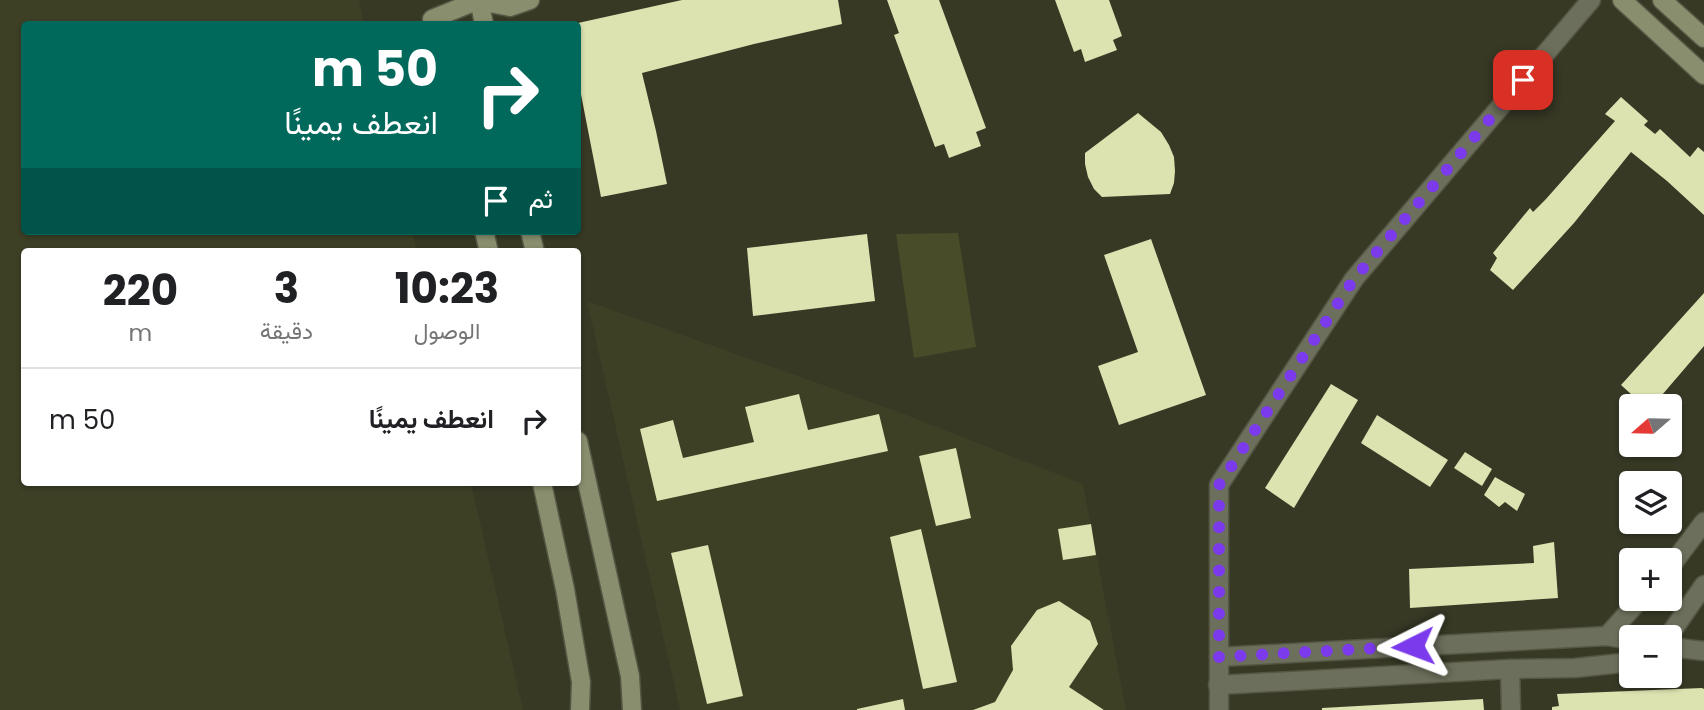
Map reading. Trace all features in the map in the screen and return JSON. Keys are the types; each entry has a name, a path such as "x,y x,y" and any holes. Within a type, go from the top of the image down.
{"main road":[{"path":"429,0 433,21"},
{"path":"479,0 483,21"},
{"path":"435,21 479,0 510,7 530,0"},
{"path":"1622,0 1704,75"},
{"path":"1662,0 1704,38"},
{"path":"581,455 630,676 632,710"},
{"path":"542,486 577,656 581,682 580,710"}],"street":[{"path":"1219,710 1219,485 1354,279 1591,0"},
{"path":"1682,551 1704,522"},
{"path":"1676,625 1704,585"},
{"path":"1607,636 1629,611"},
{"path":"1219,657 1607,636 1619,638"},
{"path":"1682,648 1704,651"},
{"path":"1218,685 1575,668 1619,663"},
{"path":"1510,669 1511,710"}],"shaded area":[{"path":"0,0 359,0 363,21 21,21 21,235 413,235 416,248 21,248 21,486 472,486 523,710 0,710"},
{"path":"958,233 976,347 914,358 896,234"},
{"path":"587,301 896,411 1083,484 1126,710 680,710"}],"building":[{"path":"682,0 838,0 842,24 642,73 667,184 601,197 581,94 581,22"},
{"path":"887,0 939,0 986,128 976,132 981,146 949,158 944,144 935,147 894,35 899,33"},
{"path":"1055,0 1109,0 1122,36 1113,40 1117,50 1085,62 1081,49 1074,52"},
{"path":"1621,97 1648,121 1644,125 1655,134 1660,129 1690,157 1698,147 1704,152 1704,215 1631,152 1574,223 1513,290 1490,270 1497,258 1493,253 1530,208 1533,212 1546,199 1615,121 1605,114"},
{"path":"1138,113 1161,132 1174,157 1174,183 1170,194 1102,197 1088,177 1085,153"},
{"path":"867,234 875,301 753,316 747,248"},
{"path":"1151,239 1206,395 1119,425 1098,366 1138,352 1104,255"},
{"path":"1704,293 1704,346 1663,394 1631,394 1621,385"},
{"path":"1331,384 1358,400 1294,508 1265,488"},
{"path":"799,394 808,430 879,414 888,451 657,501 640,429 673,420 683,458 754,442 745,407"},
{"path":"1377,415 1448,460 1430,487 1361,443"},
{"path":"956,448 971,518 936,526 919,456"},
{"path":"1465,452 1492,469 1482,486 1454,468"},
{"path":"1495,477 1525,494 1517,511 1505,502 1499,507 1484,495"},
{"path":"1091,524 1096,555 1063,560 1058,529"},
{"path":"921,529 957,682 923,689 890,537"},
{"path":"1554,542 1558,598 1410,608 1409,569 1534,563 1533,546"},
{"path":"708,545 743,696 707,704 671,553"},
{"path":"1059,601 1090,621 1098,644 1069,687 1104,710 973,710 995,702 1013,670 1011,646 1037,610"},
{"path":"1702,688 1704,710 1552,710 1552,707 1559,706 1557,694"},
{"path":"903,699 905,710 857,710 857,709"},
{"path":"1483,699 1484,710 1322,710 1322,708"}],"route":[{"path":"1413,646 1219,657 1219,485 1354,279 1523,80"}]}
